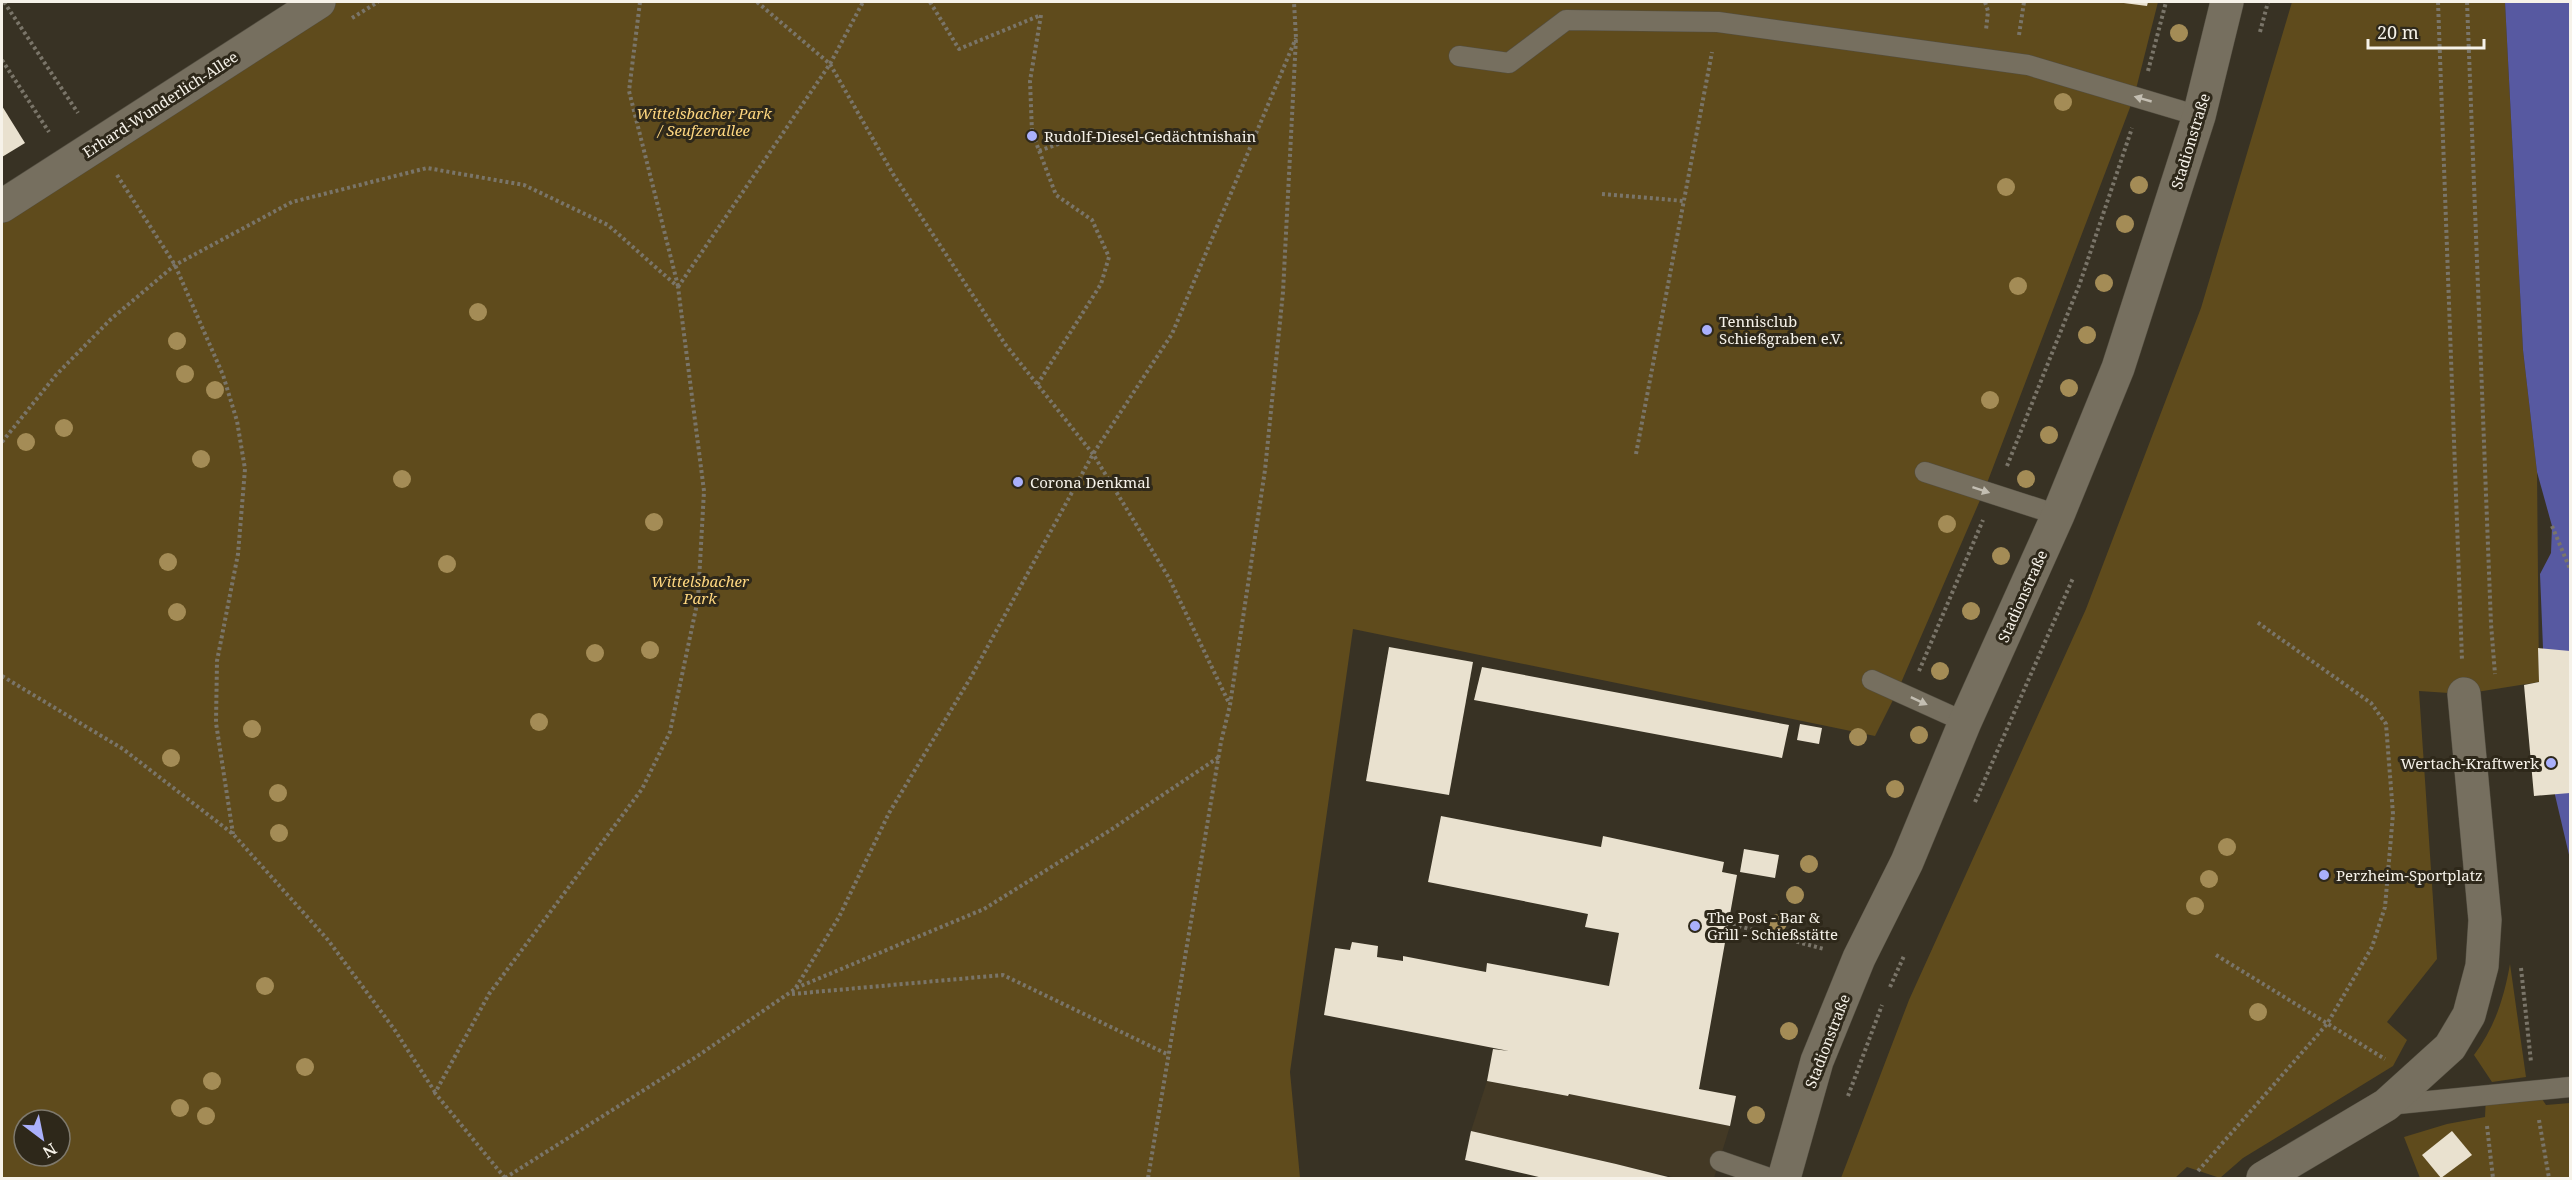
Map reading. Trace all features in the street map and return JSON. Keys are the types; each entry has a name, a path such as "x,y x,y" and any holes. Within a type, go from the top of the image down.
{"street":[{"name":"Erhard-Wunderlich-Allee","path":"2,206 319,2"},
{"name":"Stadionstraße","path":"1784,1179 1817,1060 1859,958 1907,862 1965,722 2058,515 2118,368 2199,116 2227,2"},
{"path":"2264,1179 2386,1105 2450,1047 2469,1015 2482,966 2485,920 2464,694"}],"lane":[{"path":"1459,56 1509,63 1566,20 1718,22 2028,65 2199,116"},
{"path":"1925,472 2058,515"},
{"path":"1872,680 1965,722"},
{"path":"2386,1105 2571,1087"},
{"path":"1720,1161 1768,1179"}],"path":[{"path":"4,2 175,265 223,375 237,421 246,469 238,554 217,661 216,723 233,834"},
{"path":"435,1093 489,994 642,789 670,732 698,599 704,491 678,287 629,91 640,2"},
{"path":"757,2 830,64 893,174 1005,344 1093,454 1169,578 1230,705"},
{"path":"678,287 830,64 863,2"},
{"path":"930,2 959,49 1041,15 1030,81 1032,132 1056,195 1092,220 1109,257 1101,284 1038,385"},
{"path":"1148,1179 1219,757 1230,705 1265,470 1283,292 1296,38 1294,2"},
{"path":"1907,695 2041,384 2080,283 2141,98 2166,2"},
{"path":"2438,2 2464,694"},
{"path":"2467,2 2491,624 2496,684"},
{"path":"1636,454 1718,22"},
{"path":"2,676 123,749 233,834 328,940 394,1029 435,1093 505,1179 791,994 795,989 839,917 889,813 971,677 1093,454 1172,334 1296,38"},
{"path":"2,60 69,163"},
{"path":"1039,151 1064,142"},
{"path":"2,442 56,375 111,319 175,265 292,202 427,168 524,185 535,190 608,225 678,287"},
{"path":"1602,194 1684,201"},
{"path":"2552,526 2570,568"},
{"path":"2198,1171 2327,1024 2372,947 2385,907 2393,814 2386,724 2371,703 2257,622"},
{"path":"795,989 984,909 1109,831 1219,757"},
{"path":"1728,923 1859,958"},
{"path":"2216,955 2416,1079"},
{"path":"2520,956 2540,1090 2549,1179"},
{"path":"791,994 1003,975 1169,1055"},
{"path":"2486,1096 2493,1179"}],"shaded area":[{"path":"2505,2 2570,2 2570,859 2555,795 2543,648 2540,574 2551,553 2552,526 2537,472 2523,350"},
{"path":"1487,1081 1568,1096 1569,1094 1730,1126 1714,1178 1677,1178 1471,1131"}],"green space":[{"name":"Wittelsbacher Park","path":"303,2 2158,2 2134,97 1984,491 1897,692 1875,736 1353,629 1290,1072 1300,1178 2,1178 2,196"},
{"path":"2292,2 2505,2 2523,350 2537,472 2539,682 2464,694 2419,691 2437,959 2387,1022 2407,1040 2393,1066 2243,1158 2220,1178 2187,1167 2175,1178 1841,1178 1909,1000 2086,609 2201,308"},
{"path":"2510,964 2526,1077 2492,1082 2474,1055 2488,1034 2498,1012"},
{"path":"2538,1093 2546,1105 2570,1103 2570,1178 2420,1178 2404,1137 2447,1124 2485,1117 2486,1096"}],"building":[{"path":"2116,2 2148,2 2147,6"},
{"path":"2,106 25,143 2,157"},
{"path":"1389,647 1473,662 1449,795 1366,781"},
{"path":"2538,648 2570,651 2570,793 2534,796 2524,685 2539,682"},
{"path":"1482,667 1789,725 1782,758 1474,700"},
{"path":"1800,724 1822,728 1819,744 1797,740"},
{"path":"1441,816 1601,847 1603,836 1724,862 1722,872 1737,875 1699,1089 1736,1096 1730,1126 1569,1094 1568,1096 1487,1081 1493,1049 1509,1051 1324,1015 1335,948 1350,950 1352,942 1378,946 1377,957 1403,961 1403,956 1486,972 1487,963 1609,986 1619,933 1585,927 1588,914 1428,882"},
{"path":"1744,849 1779,855 1775,878 1740,872"},
{"path":"1471,1131 1672,1178 1543,1178 1465,1160"},
{"path":"2452,1131 2472,1155 2441,1178 2422,1155"}],"place":[{"name":"Rudolf-Diesel-Gedächtnishain","path":"1032,136"},
{"name":"Tennisclub Schießgraben e.V.","path":"1707,330"},
{"name":"Corona Denkmal","path":"1018,482"},
{"name":"Wertach-Kraftwerk","path":"2551,763"},
{"name":"Perzheim-Sportplatz","path":"2324,875"},
{"name":"The Post - Bar & Grill - Schießstätte","path":"1695,926"}],"park label":[{"name":"Wittelsbacher Park / Seufzerallee","path":"704,122"}]}
